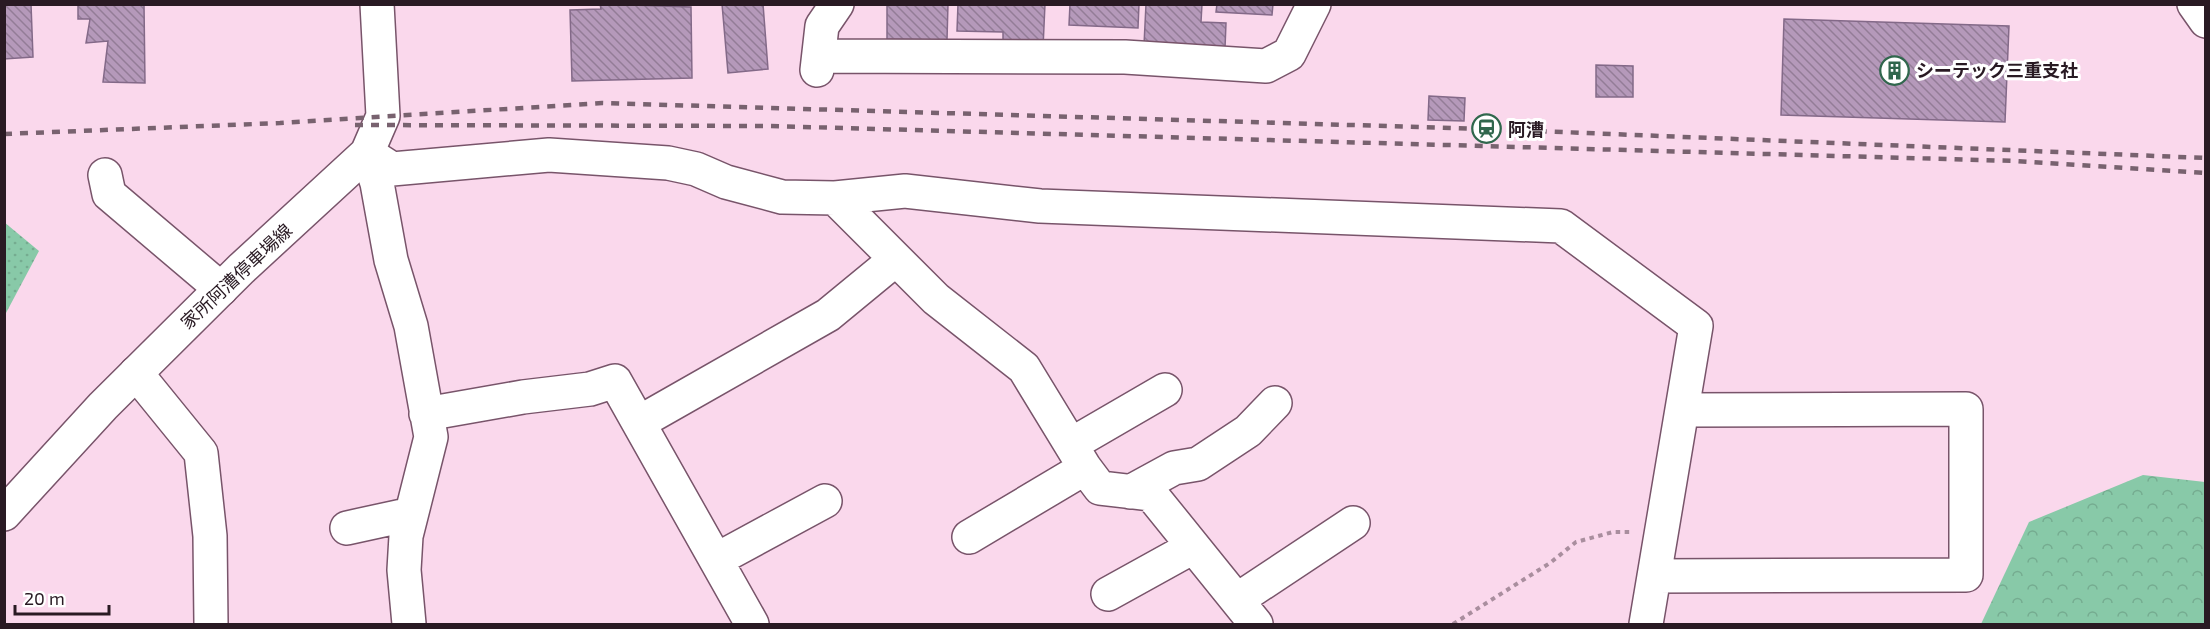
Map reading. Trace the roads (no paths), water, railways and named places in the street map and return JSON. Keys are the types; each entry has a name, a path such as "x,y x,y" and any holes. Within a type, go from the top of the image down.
{"street":[{"name":"家所阿漕停車場線","path":"4,514 136,373 221,289 367,153 382,116 377,4"},
{"path":"837,4 822,26 818,63 1125,57 1266,66 1289,54 1314,4"},
{"path":"2194,4 2205,21"},
{"path":"367,153 392,169 549,155 668,163 696,169 726,182 782,197 835,198 905,191 1040,206 1561,226 1696,326 1684,410 1646,624"},
{"path":"367,153 377,183 391,261 411,326 412,346 430,437 406,536 404,570 409,624"},
{"path":"105,175 109,195 221,289"},
{"path":"835,198 936,299 1024,368 1100,488 1151,494 1247,612 1353,523"},
{"path":"640,422 828,315 896,259"},
{"path":"136,373 201,453 210,536 211,624"},
{"path":"426,414 523,397 590,389 615,381 753,624"},
{"path":"969,537 1165,390"},
{"path":"1130,492 1174,468 1198,464 1248,430 1275,403"},
{"path":"1654,576 1966,575 1966,409 1684,410"},
{"path":"716,560 825,501"},
{"path":"347,528 411,514"},
{"path":"1108,594 1193,547"}],"railway":[{"path":"4,134 280,123 602,103 1487,129 2206,158"},
{"path":"355,125 770,126 2016,161 2206,173"}],"place":[{"name":"シーテック三重支社","path":"1895,70"},
{"name":"阿漕","path":"1487,129"}]}
